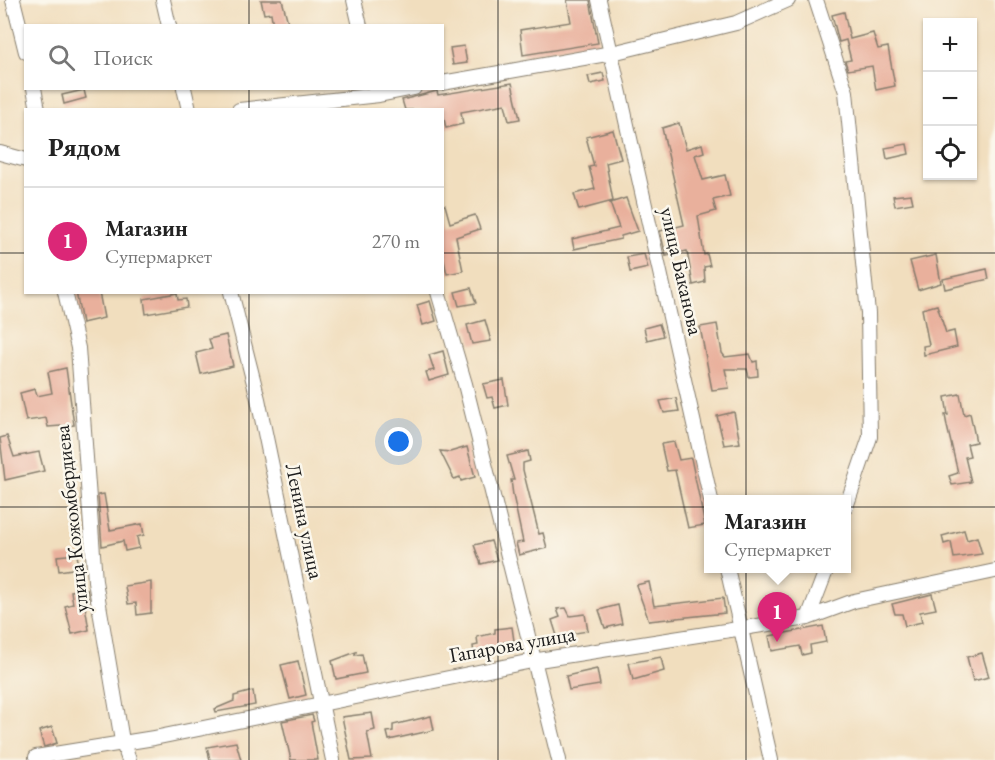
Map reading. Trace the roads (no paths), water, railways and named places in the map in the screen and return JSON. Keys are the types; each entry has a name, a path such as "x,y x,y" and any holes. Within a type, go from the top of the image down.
{"street":[{"path":"13,0 24,44"},
{"path":"163,0 169,24"},
{"path":"354,0 360,24"},
{"name":"улица Баканова","path":"599,0 710,495"},
{"path":"444,83 612,53 736,23 788,0"},
{"path":"816,0 846,92 868,313 870,437 850,495"},
{"path":"34,90 38,108"},
{"path":"184,90 189,108"},
{"path":"254,108 396,90"},
{"path":"378,92 382,108"},
{"path":"0,153 24,159"},
{"name":"улица Кожомбердиева","path":"65,294 78,348 95,581 122,741 129,760"},
{"name":"Ленина улица","path":"232,294 258,399 333,760"},
{"path":"439,294 465,384 532,661 559,760"},
{"name":"Гапарова улица","path":"36,757 122,741 154,738 532,661 808,618 854,601 995,571"},
{"path":"728,573 771,760"},
{"path":"808,618 825,573"}],"place":[{"name":"Магазин","path":"777,642"}]}
